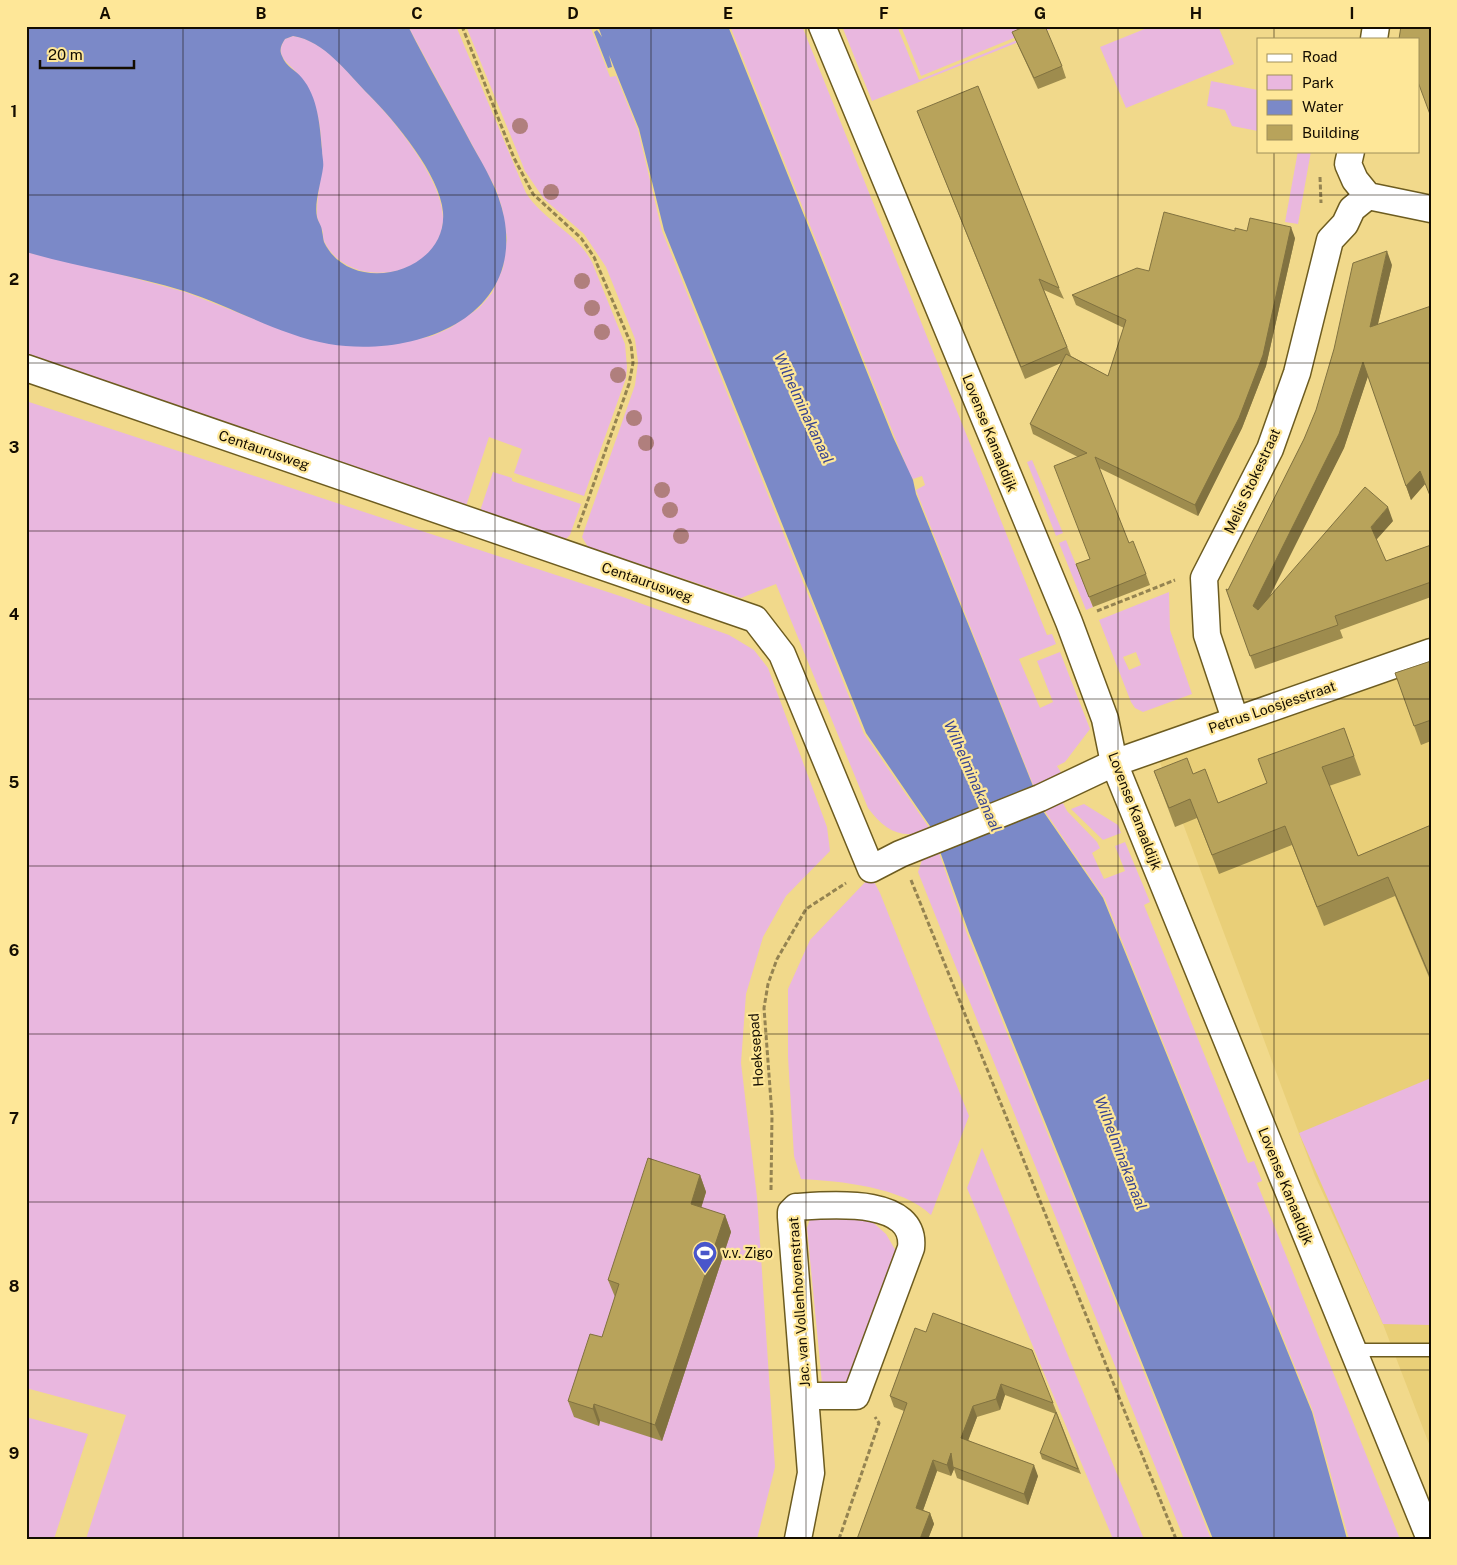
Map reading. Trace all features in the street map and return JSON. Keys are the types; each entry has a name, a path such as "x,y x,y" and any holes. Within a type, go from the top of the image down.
{"street":[{"name":"Lovense Kanaaldijk","path":"822,26 1069,622 1105,719 1114,763 1430,1539"},
{"path":"1349,158 1355,180 1368,196 1431,209"},
{"name":"Melis Stokestraat","path":"1204,578 1270,449 1297,373 1330,240 1345,224 1352,209 1368,196"},
{"name":"Centaurusweg","path":"26,368 755,619 782,654 871,868"},
{"path":"1204,578 1207,635 1235,719"},
{"name":"Petrus Loosjesstraat","path":"1114,763 1235,719 1431,652"},
{"path":"871,868 900,854 1040,798 1114,763"},
{"name":"Jac. van Vollenhovenstraat","path":"798,1539 811,1473 790,1217 796,1207 866,1207 885,1211 909,1227 912,1236 908,1258 856,1396 805,1396"}],"lane":[{"path":"1352,1350 1431,1350"}],"path":[{"path":"462,26 514,158 533,194 581,238 594,257 631,344 633,363 629,384 568,555"},
{"path":"1320,170 1319,194 1330,240"},
{"path":"1069,622 1185,576 1204,578"},
{"path":"900,854 1176,1539"},
{"name":"Hoeksepad","path":"771,1199 772,1114 764,1008 768,984 777,959 806,909 871,868"},
{"path":"839,1539 879,1423 856,1396"}],"shaded area":[{"path":"1431,663 1431,1449 1383,1324 1315,1176 1158,757"}],"green space":[{"path":"408,26 456,26 526,193 533,203 577,242 592,262 625,344 626,378 584,496 514,473 522,449 489,437 466,506 26,360 26,252 97,268 185,292 285,331 378,346 432,336 450,328 479,308 492,293 503,268 507,238 502,208 496,189"},
{"path":"466,26 590,26 610,77 616,76 638,130 662,231 864,734 930,829 911,834 895,832 881,823 868,808 776,584 741,598 588,547 582,537 635,385 638,362 635,339 606,267 584,234 544,199 525,171"},
{"path":"730,26 802,26 1047,635 1052,634 1056,644 1019,659 1040,708 1053,702 1037,661 1060,652 1090,729 1065,762 1057,766 1062,774 1034,787 916,490 925,485 922,476 913,479 910,475"},
{"path":"842,26 897,26 919,80 1052,26 1058,26 872,101"},
{"path":"901,26 1043,26 921,76"},
{"path":"1152,26 1218,26 1234,64 1126,108 1100,47"},
{"path":"293,36 316,44 344,68 392,120 428,172 442,207 443,222 437,241 426,256 410,266 391,272 372,272 353,268 337,258 325,243 317,214 322,150 317,114 308,90 281,54 285,39"},
{"path":"1211,81 1257,90 1257,131 1232,126 1225,110 1207,106"},
{"path":"1298,152 1311,152 1298,224 1285,222"},
{"path":"26,401 620,596 729,635 754,650 768,668 827,827 830,851 786,896 763,937 746,994 741,1063 757,1197 775,1467 757,1539 86,1539 126,1415 26,1388"},
{"path":"1032,460 1063,533 1056,536 1027,462"},
{"path":"493,472 512,478 512,481 581,504 570,535 566,539 480,511"},
{"path":"1066,540 1093,607 1086,610 1059,543"},
{"path":"1169,592 1170,630 1192,694 1143,712 1135,708 1099,620","holes":["1136,652 1141,665 1129,670 1123,657"]},
{"path":"1063,803 1067,811 1097,842 1100,848 1092,853 1104,879 1125,871 1115,846 1125,842 1150,902 1144,905 1248,1163 1254,1161 1262,1181 1257,1183 1400,1539 1349,1539 1313,1411 1105,899 1044,810"},
{"path":"1084,804 1118,825 1121,833 1103,840 1071,809"},
{"path":"939,853 967,934 1211,1539 1184,1539 918,872 922,860"},
{"path":"871,876 880,893 969,1116 931,1215 919,1205 904,1198 870,1187 801,1179 794,1156 788,1057 788,989 810,940"},
{"path":"1431,1078 1431,1325 1383,1324 1299,1133"},
{"path":"982,1148 1144,1539 1113,1539 967,1188"},
{"path":"867,1217 886,1234 897,1253 853,1381 843,1386 822,1383 807,1228 810,1219"},
{"path":"26,1417 88,1434 54,1539 26,1539"}],"water":[{"path":"26,26 408,26 495,189 504,217 506,253 497,282 479,306 455,324 426,337 394,345 361,347 310,340 184,291 26,252","holes":["293,36 305,39 335,59 380,106 415,149 434,182 443,212 440,233 430,250 415,263 396,271 375,273 355,270 337,259 324,242 316,211 323,164 315,103 312,94 300,75 286,63 281,52 285,39"]},
{"name":"Wilhelminakanaal","path":"598,26 728,26 893,437 913,480 916,494 1043,811 1103,898 1312,1412 1347,1539 1213,1539 969,933 932,829 866,733 664,230 639,129 609,55 612,67 608,68 594,32 597,30 602,37"}],"building":[{"path":"1026,26 1045,26 1062,66 1034,78 1012,32"},
{"path":"1401,26 1431,26 1431,117 1420,87 1420,38 1399,38"},
{"path":"978,86 1059,288 1039,279 1067,347 1021,367 917,111"},
{"path":"1164,212 1235,231 1235,228 1247,231 1250,218 1291,227 1263,355 1239,418 1195,505 1095,457 1129,543 1133,541 1146,574 1089,597 1076,564 1090,559 1054,466 1087,453 1030,424 1066,354 1108,376 1126,320 1072,295 1137,268 1149,271"},
{"path":"1387,251 1370,327 1431,306 1431,498 1420,471 1406,486 1363,362 1339,434 1253,606 1258,610 1365,487 1388,507 1371,527 1386,561 1431,545 1431,582 1335,616 1338,625 1250,656 1226,589 1228,590 1304,439 1316,410 1334,349 1353,263"},
{"path":"1431,661 1431,720 1414,726 1395,673"},
{"path":"1344,728 1354,756 1322,767 1358,856 1431,825 1431,979 1388,877 1317,907 1285,826 1212,855 1190,799 1169,808 1154,771 1187,758 1193,774 1205,769 1218,803 1267,783 1258,759"},
{"path":"648,1158 700,1175 691,1204 725,1215 655,1425 594,1404 593,1409 568,1401 590,1334 602,1337 619,1284 608,1280"},
{"path":"933,1313 1032,1350 1053,1403 1001,1384 996,1399 973,1406 961,1438 1034,1465 1024,1494 953,1467 951,1453 947,1465 933,1460 916,1508 930,1513 920,1539 857,1539 907,1403 890,1396 915,1328 926,1332"},
{"path":"1056,1412 1078,1469 1040,1453"}],"place":[{"name":"v.v. Zigo","path":"705,1274"}]}
